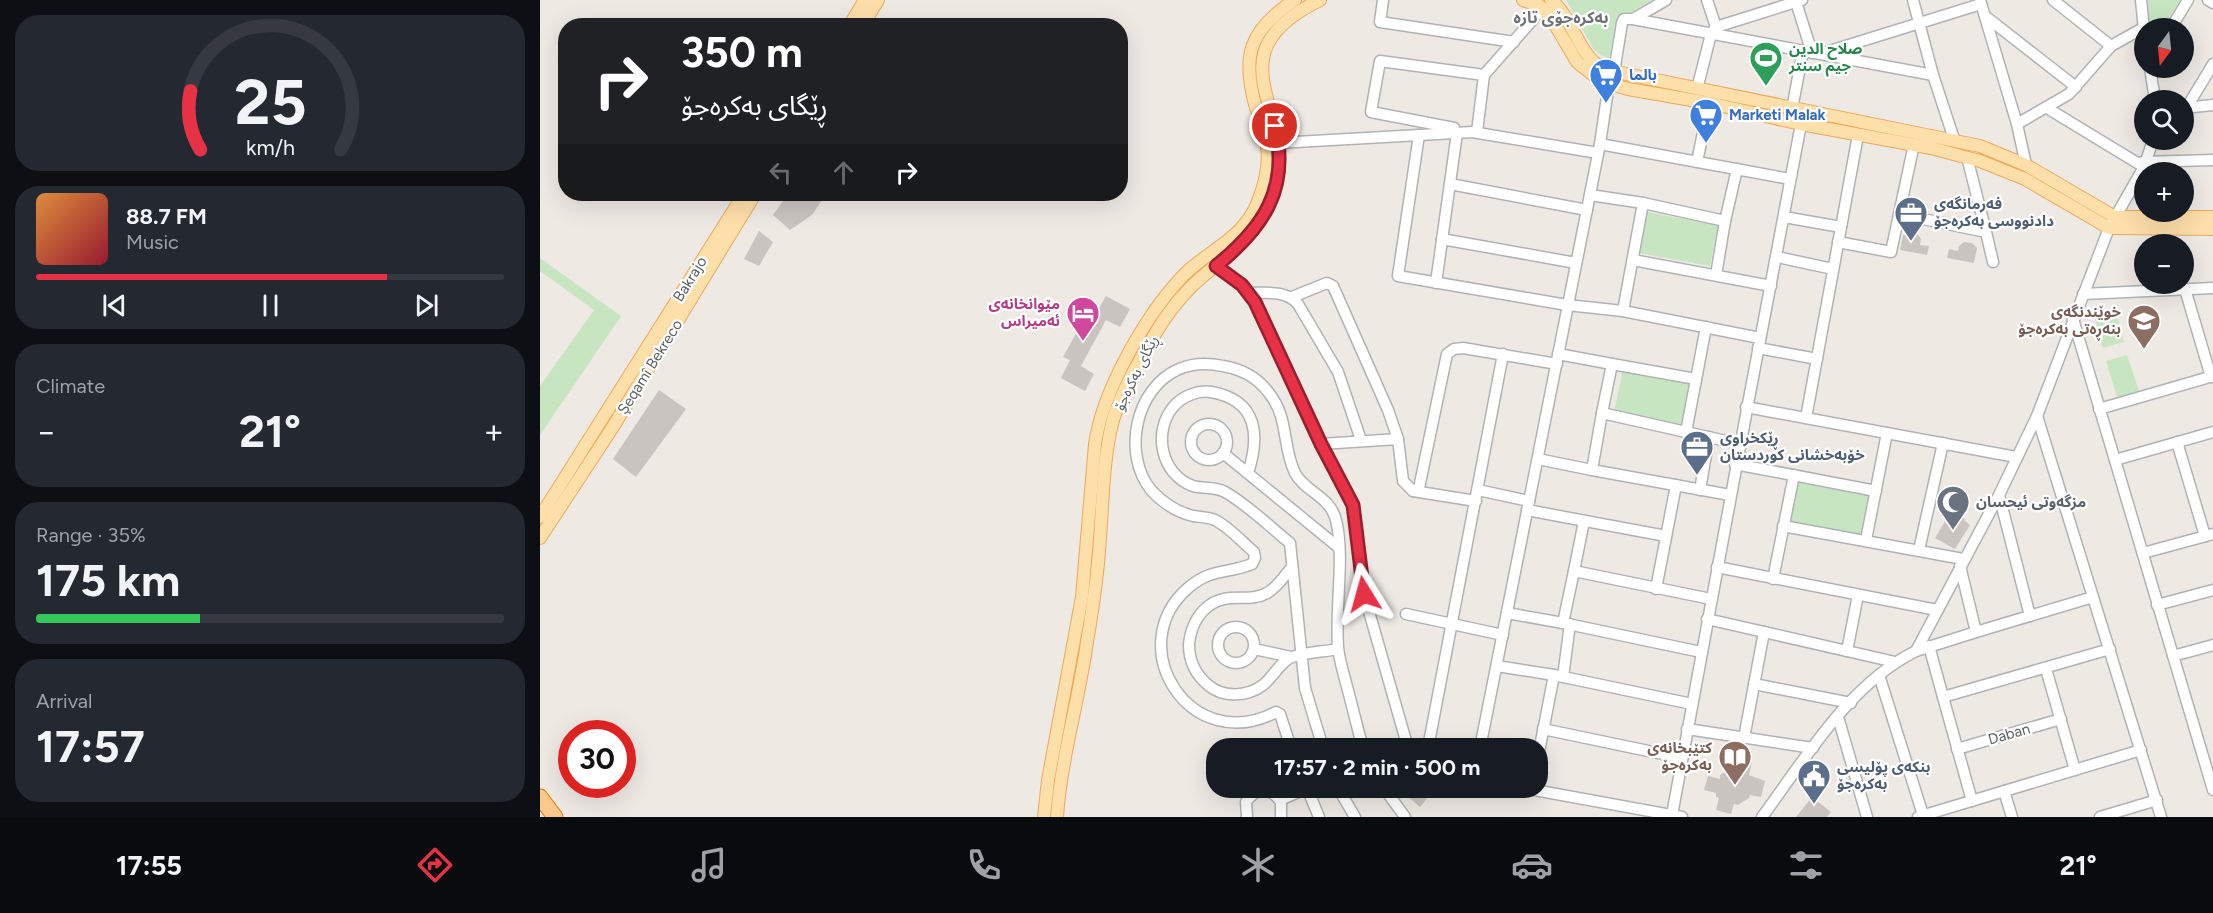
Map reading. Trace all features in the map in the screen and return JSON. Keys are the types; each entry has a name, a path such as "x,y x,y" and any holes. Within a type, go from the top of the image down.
{"highway":[{"path":"540,797 555,817"}],"main road":[{"path":"854,18 866,0"},
{"path":"867,18 878,0"},
{"name":"ڕێگای بەکرەجۆ","path":"1044,817 1048,780 1082,597 1095,444 1104,406 1134,347 1170,291 1190,270 1241,230 1262,207 1268,149 1251,90 1250,52 1259,30 1273,15 1295,0"},
{"name":"ڕێگای بەکرەجۆ","path":"1057,817 1092,614 1108,446 1114,419 1127,385 1166,317 1191,287 1246,240 1279,171 1278,143 1263,78 1264,50 1272,34 1285,21 1320,0"},
{"path":"1523,0 1547,4 1552,18 1577,62 1595,78 1697,89 1792,109 1911,140 2018,176 2112,222 2213,229"},
{"path":"1611,78 1709,104 1858,135 1911,140 1934,135 1996,151 2026,165 2112,222 2213,217"},
{"path":"1931,148 1934,135"},
{"name":"Bakrajo","path":"540,517 740,201"},
{"name":"Şeqamî Bekreco","path":"540,538 610,430 751,201"}],"street":[{"path":"1383,0 1380,22 1514,42"},
{"path":"1633,19 1666,0"},
{"path":"1697,89 1713,31 1707,0"},
{"path":"1913,0 1933,75 1954,139"},
{"path":"2053,0 2111,46"},
{"path":"2140,0 2142,18"},
{"path":"2177,18 2188,0"},
{"path":"2208,0 2213,3"},
{"path":"1713,31 1799,1 1812,53 1792,109"},
{"path":"1812,53 1920,23 1980,2 2017,124 2026,165"},
{"path":"1474,132 1484,75 1547,4"},
{"path":"1985,16 2076,87"},
{"path":"1482,738 1624,19 1713,31 1812,53 1933,75"},
{"path":"2017,124 2047,108 2076,87 2111,46 2134,33"},
{"path":"1484,75 1380,61 1371,112 1474,132 1697,162 1790,179"},
{"path":"2194,94 2213,64"},
{"path":"1697,162 1709,104"},
{"path":"2194,107 2213,105"},
{"path":"2047,108 2139,162"},
{"path":"1548,792 1677,816 1687,729 1801,124"},
{"path":"1278,143 1474,132"},
{"path":"1436,283 1457,133"},
{"path":"1419,135 1398,276 1623,311 1706,327 1817,358"},
{"path":"1806,418 1858,135"},
{"path":"1838,242 1891,252 1911,140"},
{"path":"1967,157 1993,262"},
{"path":"2178,162 2213,160"},
{"path":"1716,275 1725,220 1737,170"},
{"path":"1916,651 1999,495 2037,416 2112,222 2134,179"},
{"path":"1450,184 1587,210"},
{"path":"1590,195 1725,220"},
{"path":"1623,311 1643,203"},
{"path":"1899,214 1986,232"},
{"path":"1784,217 1841,227"},
{"path":"1442,239 1576,263"},
{"path":"1777,257 1833,269"},
{"path":"1633,260 1771,286"},
{"path":"1216,266 1249,293 1321,444 1349,496 1355,514 1364,594 1405,738"},
{"path":"1292,297 1327,282 1332,284 1388,410 1398,439 1403,481 1413,491 1477,496 1528,506 1584,521 1666,536"},
{"path":"2194,289 2213,288"},
{"path":"2083,294 2134,292"},
{"path":"1249,293 1283,294 1292,297 1301,308 1338,372 1361,440"},
{"path":"2099,409 2212,377 2187,294"},
{"path":"2073,319 2157,605 2210,769 2213,790"},
{"path":"1686,432 1706,327"},
{"path":"1413,491 1419,488 1447,354 1454,349 1463,348 1612,364 1696,379"},
{"path":"1430,738 1503,354"},
{"path":"1592,471 1612,364"},
{"path":"1288,738 1280,714 1276,712 1252,722 1228,723 1216,720 1188,705 1169,680 1162,649 1162,636 1165,623 1177,600 1188,588 1210,573 1245,567 1252,564 1255,558 1254,552 1217,521 1190,515 1167,504 1151,489 1141,474 1135,455 1135,434 1139,418 1154,390 1177,369 1195,365 1229,367 1244,372 1259,381 1275,401 1285,422 1289,452 1296,475 1329,505 1336,520 1338,547 1338,649 1360,738"},
{"path":"1248,473 1255,452 1255,429 1245,410 1237,402 1221,395 1200,392 1184,398 1167,414 1162,431 1162,449 1177,476 1194,486 1216,489 1229,495 1290,543 1296,656 1320,738"},
{"path":"1746,407 2016,457"},
{"path":"1602,414 1739,444"},
{"path":"2037,416 2161,817"},
{"path":"2115,460 2213,432"},
{"path":"1866,540 1887,433"},
{"path":"1700,490 1709,437"},
{"path":"1321,444 1398,439"},
{"path":"2143,554 2209,535 2177,442"},
{"path":"1918,550 1943,443"},
{"path":"1223,453 1338,547"},
{"path":"1538,459 1592,471 1730,495"},
{"path":"1736,464 1876,491"},
{"path":"1773,579 1794,475"},
{"path":"1656,590 1676,485"},
{"path":"1999,495 2030,616"},
{"path":"1541,738 1559,676 1574,571 1584,521"},
{"path":"1783,526 1918,550 1962,562"},
{"path":"1962,562 1976,632"},
{"path":"1292,567 1269,592 1251,597 1226,598 1208,607 1194,625 1189,648 1192,664 1200,678 1212,688 1226,694 1244,693 1257,688 1296,656"},
{"path":"1717,567 1936,610"},
{"path":"1574,571 1656,590 1711,599"},
{"path":"2157,605 2213,590"},
{"path":"1847,651 1858,595"},
{"path":"1762,817 1838,717 1894,662 1929,646 2093,597"},
{"path":"1507,613 1701,652"},
{"path":"1406,614 1503,635"},
{"path":"1707,619 1894,662"},
{"path":"1744,738 1764,632"},
{"path":"2173,656 2213,645"},
{"path":"1929,646 1972,801"},
{"path":"1254,649 1296,656 1338,649"},
{"path":"1942,697 2110,649"},
{"path":"1497,666 1559,676 1692,704"},
{"path":"2046,669 2075,770"},
{"path":"1879,675 1921,816 1954,812 1972,801 2141,750"},
{"path":"1754,684 1851,703"},
{"path":"1838,717 1867,817"},
{"name":"Daban","path":"1957,748 2061,719"},
{"path":"1543,729 1682,759"},
{"path":"1687,729 1813,748"},
{"path":"2004,791 2012,817"},
{"path":"1247,817 1246,802 1256,792 1271,792 1280,800 1283,809 1281,817"},
{"path":"1280,800 1285,798"},
{"path":"1311,798 1315,814"},
{"path":"1344,798 1354,817"},
{"path":"1391,798 1405,817"},
{"path":"2100,817 2157,800"}],"green space":[{"path":"1566,0 1652,0 1616,20 1609,60 1594,50"},
{"path":"2146,0 2180,0 2168,18 2148,18"},
{"path":"1646,212 1718,225 1710,266 1639,253"},
{"path":"540,258 621,316 540,435 540,386 594,310 540,271"},
{"path":"2115,308 2124,342 2103,348 2094,314"},
{"path":"2127,355 2139,391 2117,397 2106,361"},
{"path":"1623,371 1692,384 1684,426 1614,412"},
{"path":"1797,479 1870,494 1861,537 1788,521"}],"building":[{"path":"783,201 821,201 812,215 790,230 773,215"},
{"path":"759,231 773,242 759,266 744,259"},
{"name":"فەرمانگەی دادنووسی بەکرەجۆ","path":"1909,232 1917,233 1921,239 1920,245 1929,246 1927,255 1900,250 1903,235"},
{"path":"1964,242 1972,243 1977,248 1974,263 1947,258 1949,249 1958,251 1959,246"},
{"name":"مێوانخانەی ئەمیراس","path":"1106,296 1130,309 1120,327 1106,320 1081,366 1094,374 1085,391 1061,378 1070,360 1063,357 1089,310 1096,314"},
{"path":"659,390 686,409 636,477 613,459"},
{"name":"مزگەوتی ئیحسان","path":"1950,513 1956,517 1963,516 1970,525 1955,549 1935,538"},
{"name":"کتێبخانەی بەکرەجۆ","path":"1737,759 1752,762 1749,775 1765,781 1761,797 1750,795 1738,805 1734,804 1731,814 1716,810 1719,798 1716,797 1716,793 1704,790 1708,776 1720,779 1720,775 1730,769 1734,770"},
{"name":"بنکەی پۆلیسی بەکرەجۆ","path":"1812,797 1831,812 1827,817 1796,817"},
{"path":"1410,798 1427,798 1420,807"}],"place":[{"name":"صلاح الدين جيم سنتر","path":"1766,87"},
{"name":"بالما","path":"1606,104"},
{"name":"Marketi Malak","path":"1706,144"},
{"name":"فەرمانگەی دادنووسی بەکرەجۆ","path":"1911,242"},
{"name":"مێوانخانەی ئەمیراس","path":"1083,342"},
{"name":"خوێندنگەی بنەڕەتی بەکرەجۆ","path":"2144,350"},
{"name":"ڕێکخراوی خۆبەخشانی کوردستان","path":"1697,476"},
{"name":"مزگەوتی ئیحسان","path":"1953,531"},
{"name":"کتێبخانەی بەکرەجۆ","path":"1735,786"},
{"name":"بنکەی پۆلیسی بەکرەجۆ","path":"1814,805"}],"district":[{"name":"بەکرەجۆی تازە","path":"1561,17"}],"route":[{"path":"1275,126 1280,156 1279,171 1267,210 1246,240 1216,266 1242,285 1255,302 1321,444 1349,496 1355,514 1364,594"}]}
